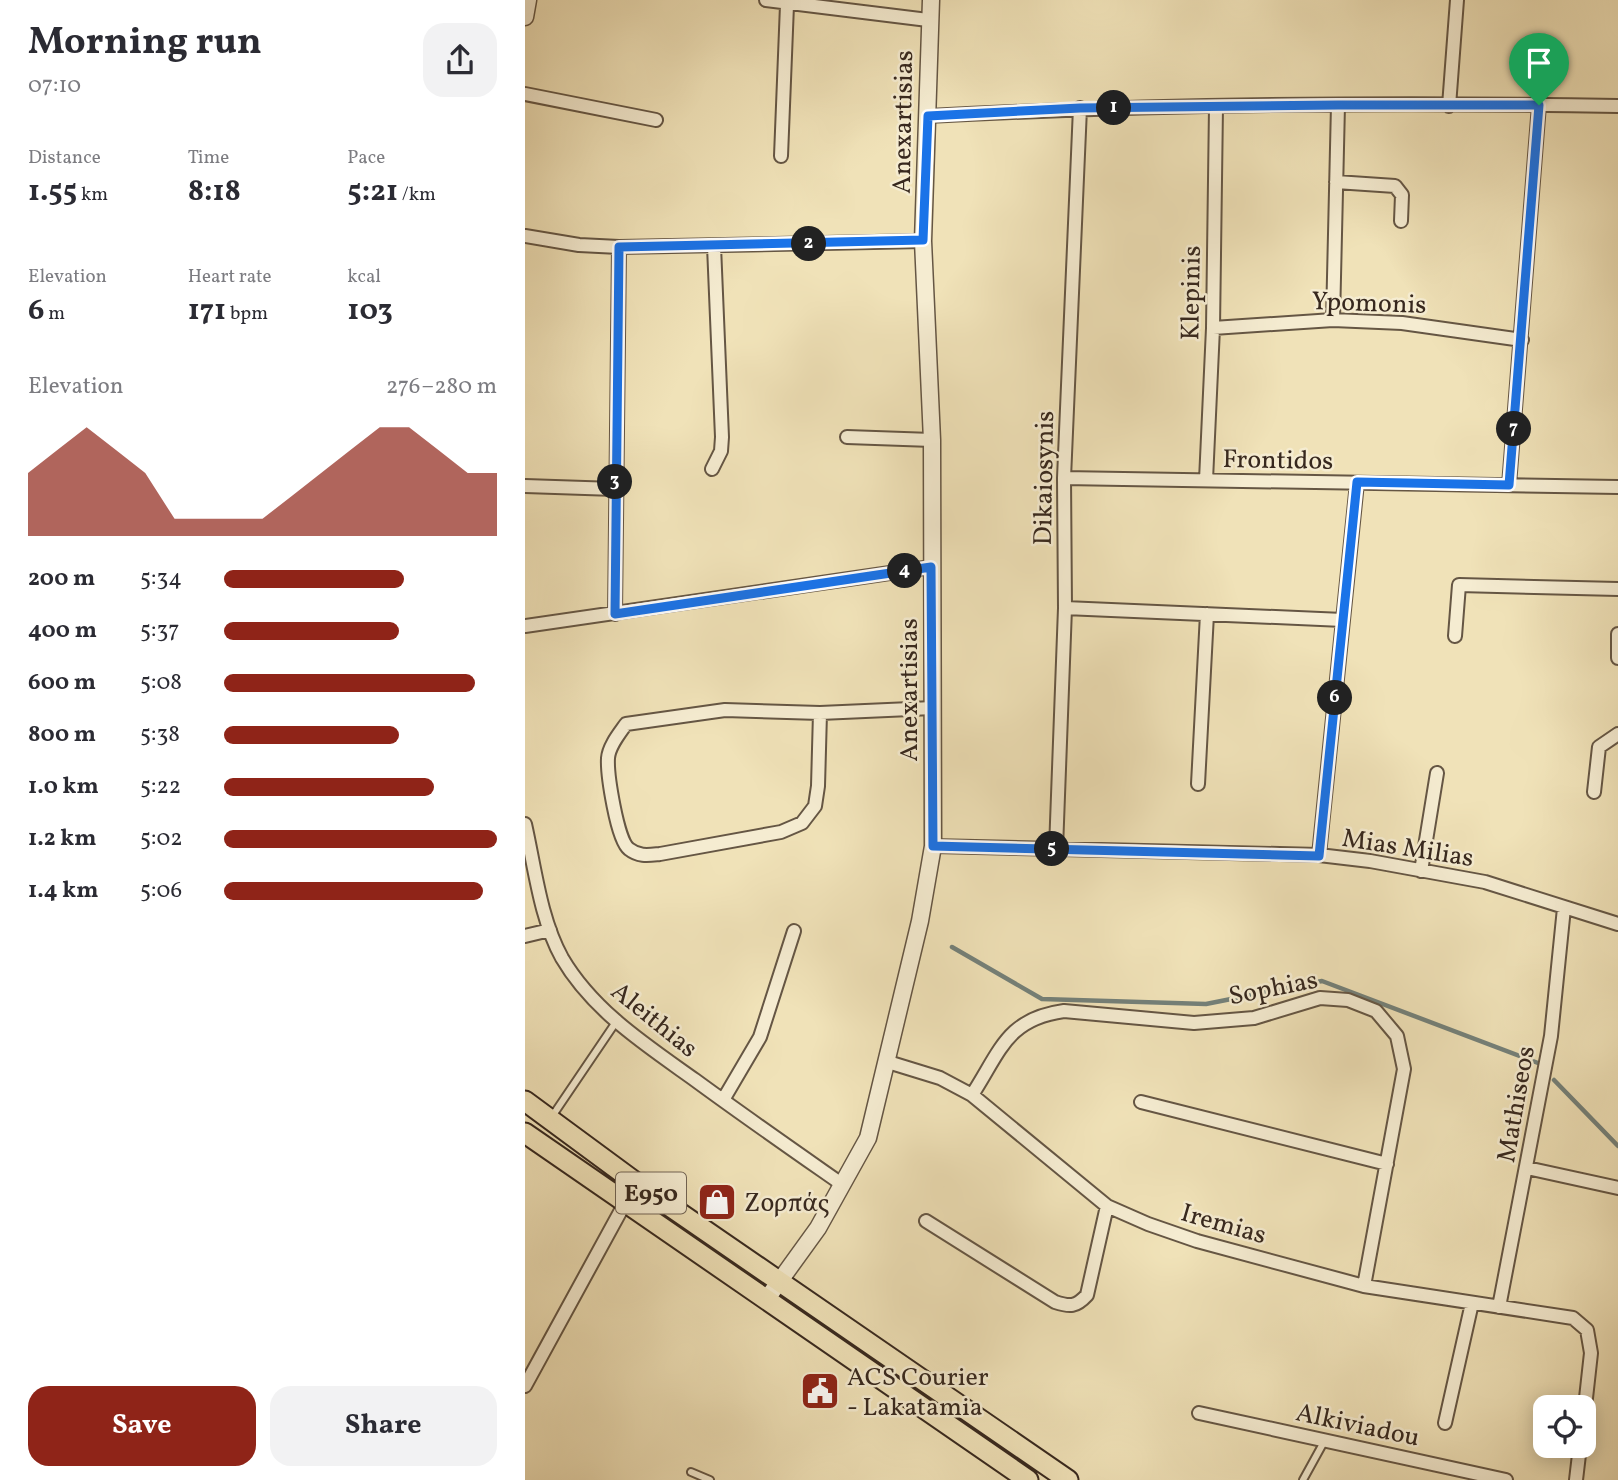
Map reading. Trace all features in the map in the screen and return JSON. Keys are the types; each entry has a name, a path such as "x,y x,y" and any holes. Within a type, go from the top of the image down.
{"main road":[{"name":"E950","path":"525,1101 779,1281 1068,1480"},
{"name":"E950","path":"526,1132 1016,1477"}],"street":[{"path":"525,17 528,0"},
{"path":"766,0 787,5 929,20"},
{"name":"Anexartisias","path":"765,1300 818,1228 868,1138 921,921 933,846 932,440 923,240 931,0"},
{"path":"1449,106 1457,0"},
{"path":"781,156 787,5"},
{"path":"525,94 656,120"},
{"path":"1333,320 1338,105"},
{"path":"1509,485 1539,105"},
{"path":"928,116 1080,108 1618,106"},
{"name":"Klepinis","path":"1206,480 1213,328 1216,107"},
{"name":"Dikaiosynis","path":"1056,849 1065,608 1064,478 1080,108"},
{"path":"1336,183 1395,186 1402,195 1401,221"},
{"path":"525,236 579,245 619,247 923,240"},
{"path":"712,470 718,460 722,437 714,246"},
{"path":"615,614 619,247"},
{"name":"Ypomonis","path":"1213,328 1333,320 1402,323 1522,340"},
{"path":"847,438 932,440"},
{"name":"Frontidos","path":"1064,478 1618,487"},
{"path":"1319,856 1357,482"},
{"path":"525,486 615,489"},
{"path":"525,626 931,567"},
{"path":"1455,636 1459,585 1618,589"},
{"path":"1065,608 1343,620"},
{"path":"1198,784 1207,614"},
{"path":"1618,634 1618,658"},
{"path":"820,713 817,796 815,806 802,823 781,832 660,854 641,856 627,848 619,834 608,758 615,738 626,724 725,710 820,713 933,708"},
{"path":"1594,792 1599,747 1618,734"},
{"path":"1421,871 1437,773"},
{"name":"Aleithias","path":"525,824 549,930 563,958 587,993 616,1021 843,1185"},
{"name":"Mias Milias","path":"933,846 1319,856 1485,882 1618,923"},
{"name":"Mathiseos","path":"1499,1307 1551,1036 1564,908"},
{"path":"525,936 549,930"},
{"path":"723,1100 760,1037 794,931"},
{"name":"Sophias","path":"972,1095 1010,1036 1025,1020 1044,1014 1064,1011 1194,1023 1254,1017 1320,998 1347,999 1376,1011 1397,1035 1404,1069 1364,1286"},
{"name":"Iremias","path":"888,1062 940,1079 972,1095 1107,1206 1197,1241 1364,1286 1573,1318 1587,1330 1591,1353 1586,1395"},
{"path":"1141,1102 1387,1164"},
{"path":"1527,1168 1618,1188"},
{"path":"525,1385 625,1203"},
{"path":"926,1221 1067,1307 1079,1304 1087,1295 1107,1206"},
{"path":"1445,1423 1472,1303"},
{"name":"Alkiviadou","path":"1199,1413 1325,1440 1464,1476 1506,1480"},
{"path":"1576,1480 1579,1458"}],"lane":[{"path":"550,1119 616,1021"},
{"path":"1303,1480 1325,1440"},
{"path":"691,1472 710,1480"}],"waterway":[{"path":"952,947 1042,999 1206,1004 1322,981 1538,1063"},
{"path":"1554,1080 1618,1146"}],"place":[{"name":"Ζορπάς","path":"717,1202"},
{"name":"ACS Courier - Lakatamia","path":"820,1391"}],"route":[{"path":"1539,105 1509,485 1357,482 1319,856 933,846 931,567 615,614 613,579 619,247 923,240 928,116 1080,108 1539,105"}]}
